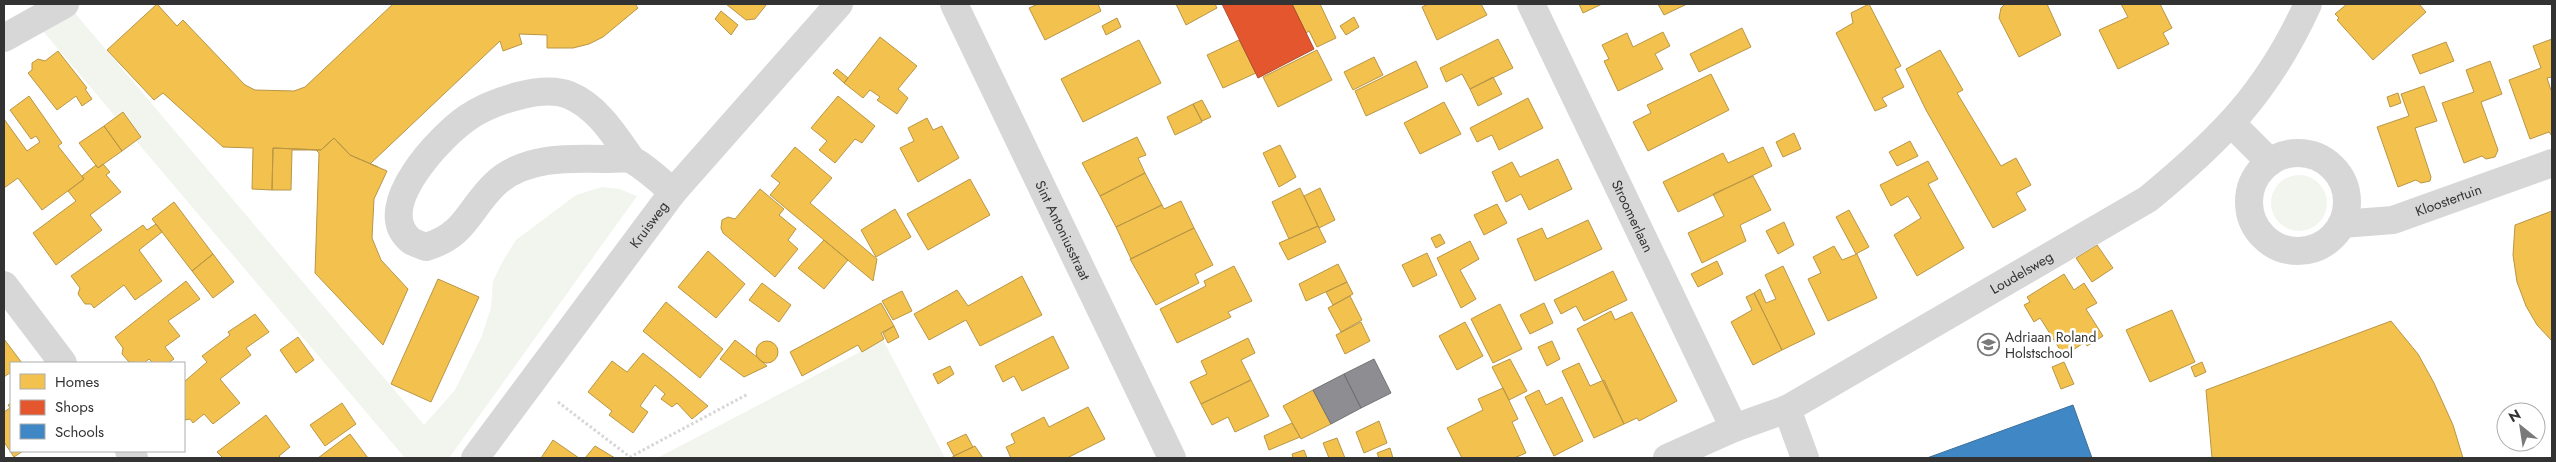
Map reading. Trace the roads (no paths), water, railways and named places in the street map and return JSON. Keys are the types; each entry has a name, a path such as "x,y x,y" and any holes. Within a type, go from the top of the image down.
{"street":[{"path":"4,38 65,4"},
{"name":"Kruisweg","path":"475,458 673,192 839,4"},
{"name":"Sint Antoniusstraat","path":"954,4 1172,458"},
{"name":"Stroomerlaan","path":"1531,4 1734,428"},
{"name":"Loudelsweg","path":"1667,458 1734,428 1787,409 2148,199 2191,164 2232,124 2265,84 2293,37 2308,4"},
{"path":"632,160 565,158 537,163 514,172 497,182 483,196 458,231 444,242 426,247 410,240 400,225 400,202 411,179 428,153 468,117 493,104 519,96 548,91 568,95 590,108 609,127 632,160 673,192"},
{"path":"2232,124 2270,162"},
{"path":"2300,153 2317,157 2330,165 2341,178 2347,192 2347,208 2342,224 2333,237 2320,247 2304,251 2288,250 2273,244 2261,234 2252,220 2249,204 2251,188 2258,174 2270,162 2285,155 2300,153"},
{"name":"Kloostertuin","path":"2342,224 2393,220 2552,163"},
{"path":"4,285 62,362"},
{"path":"1787,409 1805,458"}],"place":[{"name":"Adriaan Roland Holstschool","path":"1989,345"}]}
